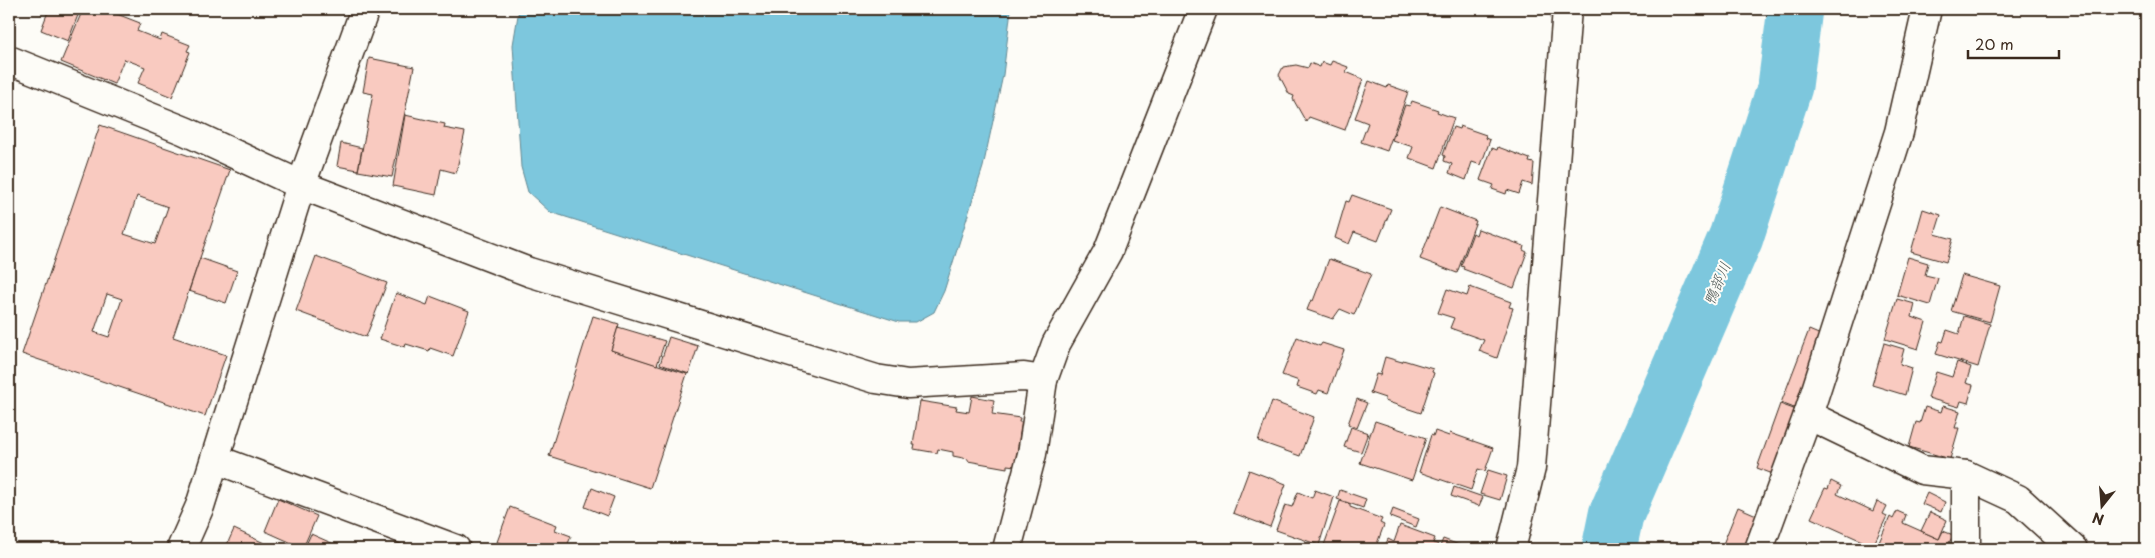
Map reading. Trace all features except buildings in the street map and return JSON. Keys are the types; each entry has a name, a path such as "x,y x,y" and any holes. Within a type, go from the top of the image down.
{"street":[{"path":"181,549 200,506 301,185 365,9"},
{"path":"1008,549 1032,454 1043,380 1056,344 1108,251 1203,9"},
{"path":"1511,549 1531,468 1567,9"},
{"path":"1759,549 1808,415 1899,132 1927,9"},
{"path":"9,60 185,131 301,185 529,272 876,379 908,384 1024,377 1043,380"},
{"path":"1808,415 1922,470 1966,475 2018,499 2073,549"},
{"path":"214,459 456,549"},
{"path":"1966,475 1966,549"}],"water":[{"path":"519,9 1011,9 1003,75 983,167 944,291 934,312 916,322 899,322 550,212 528,192 521,167 513,45"}],"waterway":[{"name":"鴨部川","path":"1609,549 1616,515 1736,237 1785,86 1795,9"}]}
